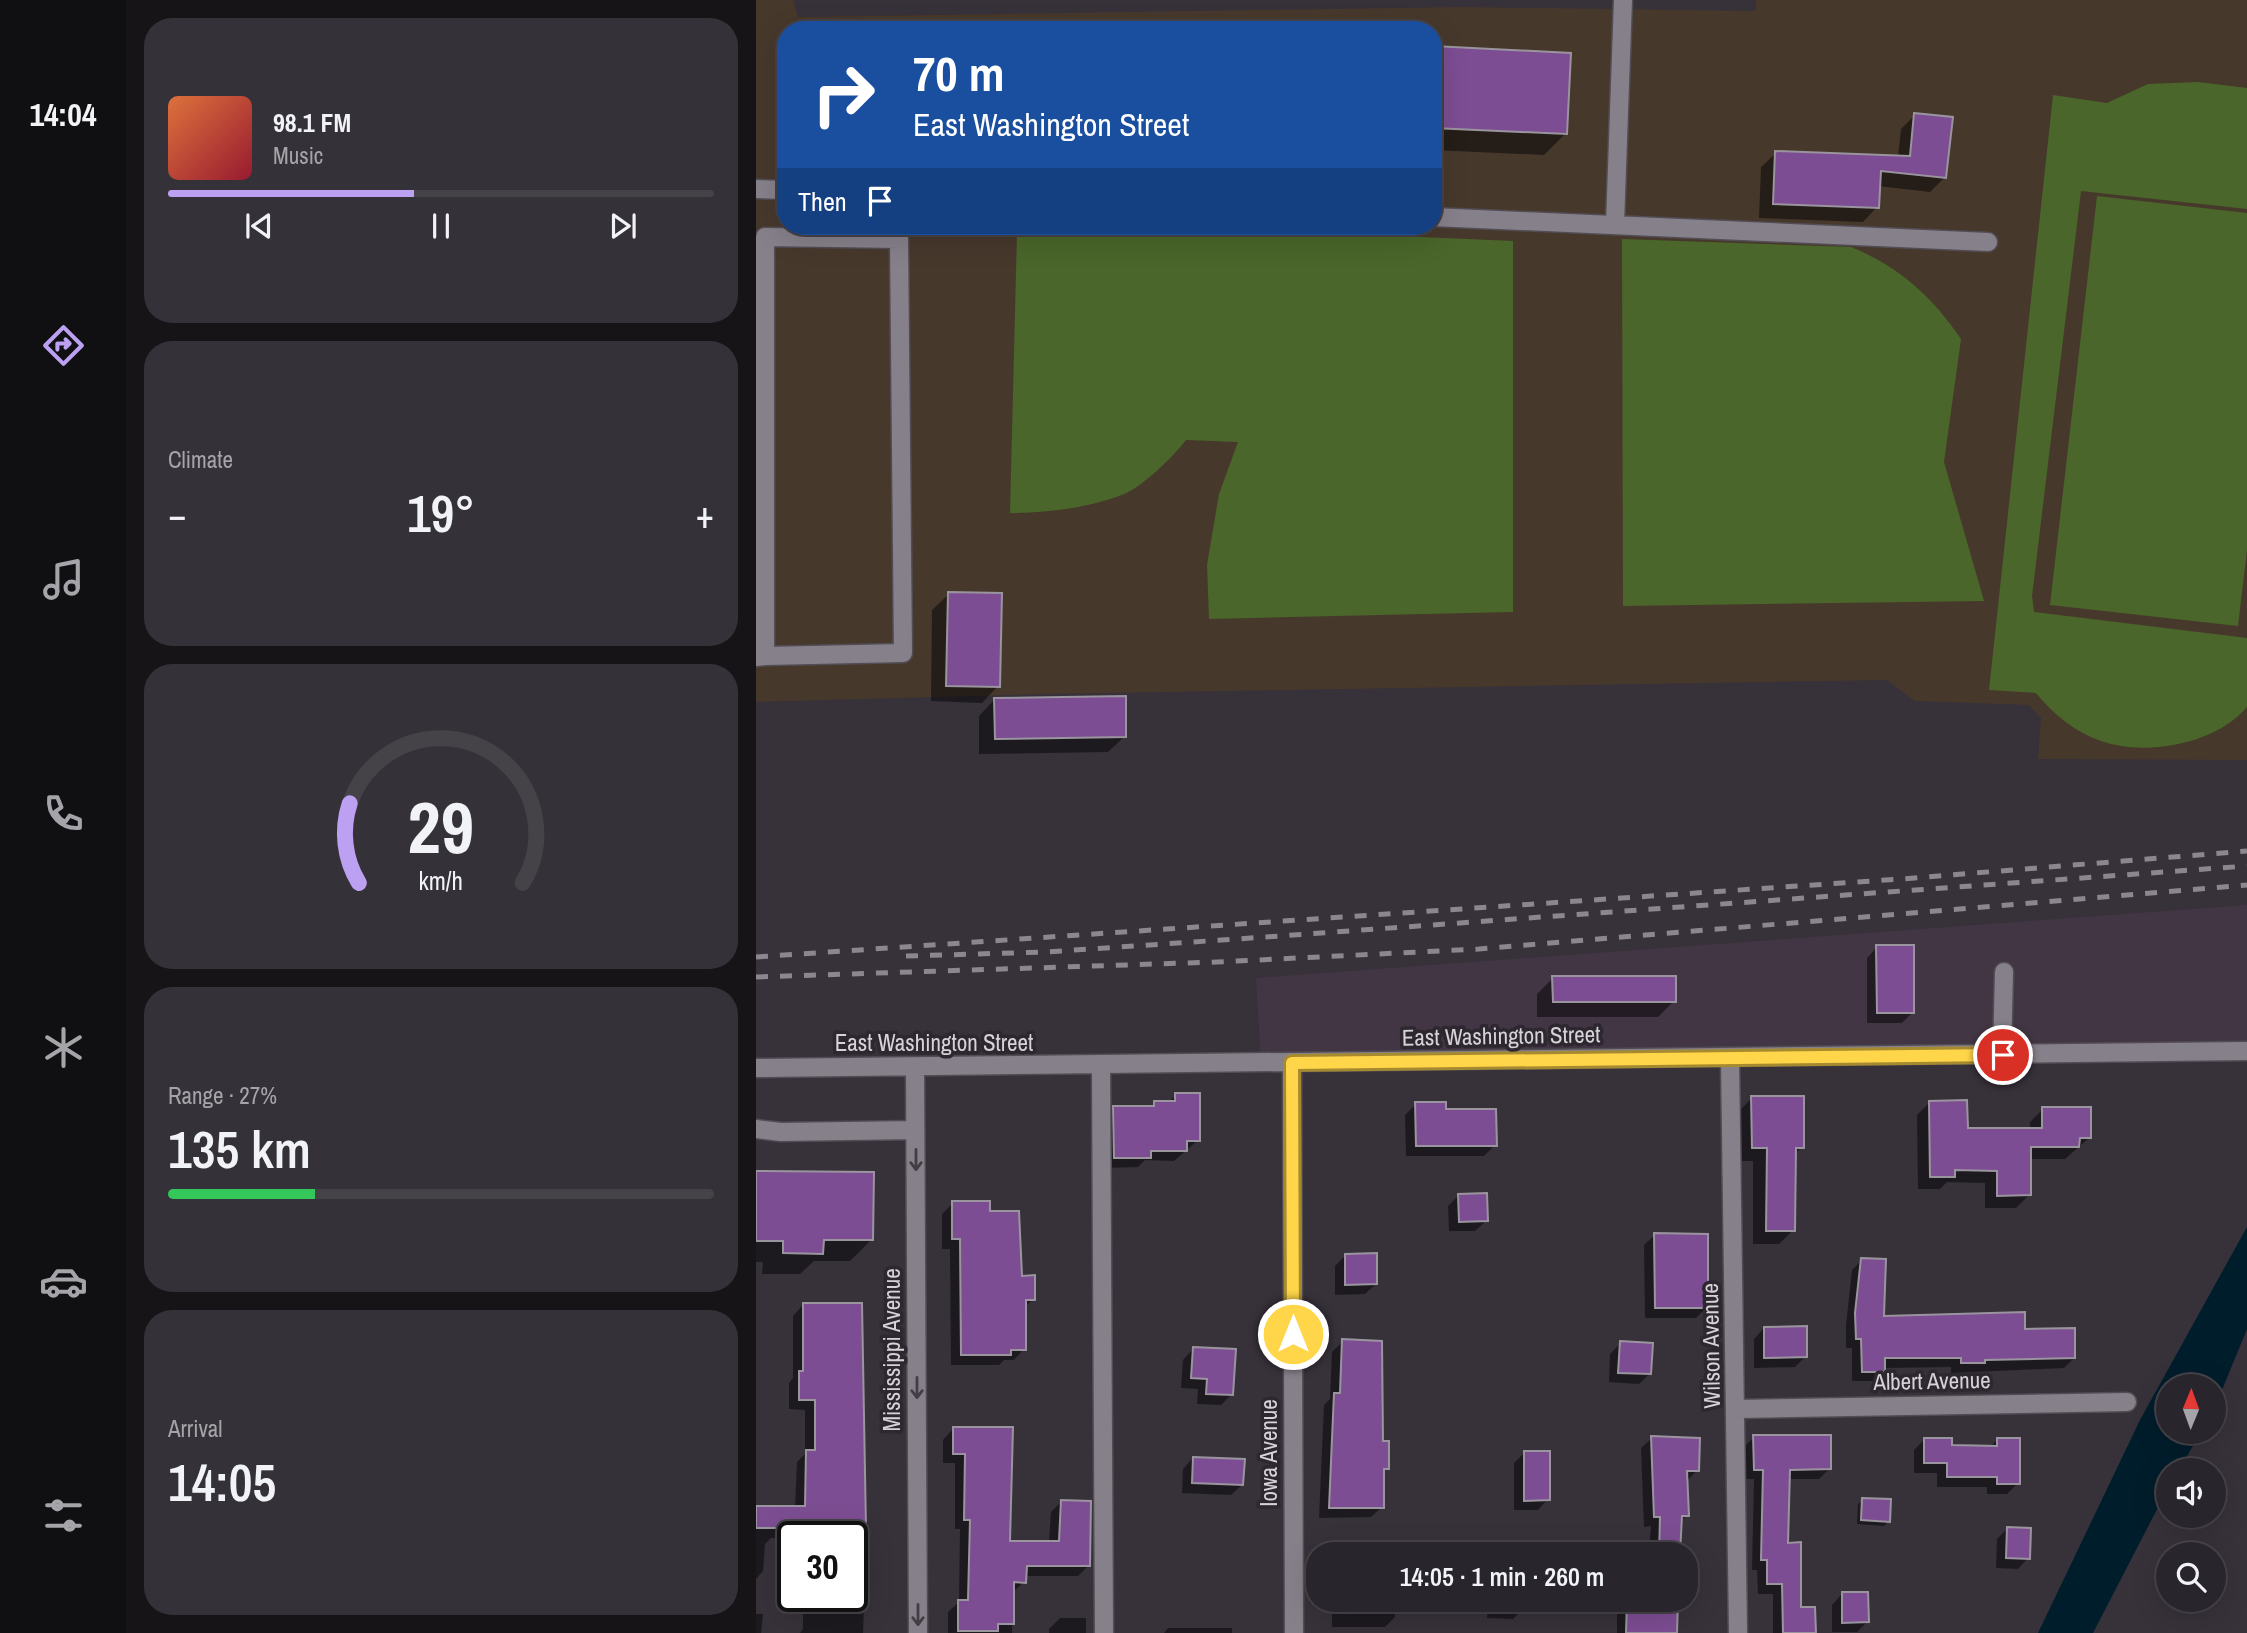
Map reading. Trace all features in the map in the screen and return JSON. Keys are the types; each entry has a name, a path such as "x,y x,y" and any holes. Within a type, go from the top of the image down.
{"street":[{"path":"1615,224 1623,0"},
{"path":"756,188 777,189"},
{"path":"1442,217 1988,242"},
{"path":"765,237 899,239 903,653 761,657 765,237"},
{"path":"2003,1055 2004,972"},
{"name":"East Washington Street","path":"756,1068 1730,1059 2247,1051"},
{"name":"Wilson Avenue","path":"1730,1059 1737,1409 1738,1633"},
{"name":"Iowa Avenue","path":"1292,1063 1294,1633"},
{"path":"1101,1066 1104,1633"},
{"name":"Mississippi Avenue","path":"915,1068 918,1633"},
{"path":"756,1129 781,1132 915,1130"},
{"name":"Albert Avenue","path":"1737,1409 2127,1402"}],"shaded area":[{"path":"756,0 793,0 798,17 1461,7 1756,11 1756,0 2247,0 2247,760 2038,759 2041,718 2029,705 1915,701 1887,680 1043,694 756,702"},
{"path":"2247,905 2247,1049 1261,1060 1256,978"}],"green space":[{"path":"2198,82 2247,88 2247,209 2081,191 2032,596 2034,612 2247,638 2247,707 2234,720 2199,738 2179,744 2138,748 2119,746 2091,737 2057,715 2036,693 1989,690 2053,95 2107,103 2148,84"},
{"path":"2097,196 2247,213 2247,550 2238,626 2050,605"},
{"path":"1017,235 1373,235 1513,241 1513,612 1209,619 1207,565 1219,494 1238,442 1186,440 1157,470 1124,494 1068,509 1010,513"},
{"path":"1622,239 1851,247 1884,263 1926,296 1961,339 1944,462 1984,601 1623,606"}],"water":[{"path":"2247,1227 2247,1329 2226,1380 2226,1374 2166,1374"},
{"path":"2156,1391 2156,1444 2194,1444 2186,1458 2156,1458 2156,1511 2093,1633 2038,1633"}],"building":[{"path":"1442,46 1571,53 1567,134 1442,128"},
{"path":"1914,113 1953,117 1946,178 1881,171 1879,208 1773,204 1775,151 1910,156"},
{"path":"948,592 1002,593 1000,687 946,686"},
{"path":"1126,696 1126,737 995,739 994,698"},
{"path":"1876,945 1914,945 1914,1013 1877,1013"},
{"path":"1552,976 1676,976 1676,1002 1553,1002"},
{"path":"1175,1093 1200,1093 1200,1141 1187,1141 1187,1151 1151,1151 1151,1158 1114,1158 1113,1106 1154,1106 1154,1101 1175,1101"},
{"path":"1751,1096 1804,1096 1804,1148 1796,1148 1795,1231 1766,1231 1767,1148 1752,1148"},
{"path":"1967,1100 1968,1128 2042,1128 2042,1107 2091,1107 2091,1138 2080,1138 2079,1147 2031,1147 2031,1195 1997,1196 1997,1171 1955,1170 1955,1177 1930,1177 1929,1101"},
{"path":"1415,1102 1446,1102 1446,1109 1496,1109 1497,1146 1416,1146"},
{"path":"756,1171 874,1172 873,1240 824,1240 823,1254 783,1253 783,1241 756,1241"},
{"path":"1487,1193 1488,1221 1459,1222 1458,1194"},
{"path":"952,1201 990,1201 990,1211 1019,1211 1022,1276 1035,1275 1035,1300 1026,1300 1026,1350 1011,1350 1011,1355 961,1355 960,1239 952,1239"},
{"path":"1654,1233 1708,1234 1708,1308 1655,1308"},
{"path":"1377,1253 1377,1284 1345,1285 1345,1254"},
{"path":"1861,1258 1886,1259 1884,1316 2025,1312 2025,1329 2075,1328 2075,1358 1961,1363 1961,1358 1885,1358 1885,1372 1862,1372 1861,1339 1856,1339 1855,1313"},
{"path":"803,1303 862,1303 866,1521 777,1521 777,1528 756,1528 756,1506 805,1506 806,1450 815,1450 815,1400 799,1400 799,1371 803,1371"},
{"path":"1807,1326 1807,1357 1764,1358 1764,1327"},
{"path":"1342,1339 1382,1341 1383,1441 1389,1441 1389,1469 1384,1469 1384,1508 1329,1508 1334,1393 1340,1393"},
{"path":"1620,1341 1653,1343 1651,1374 1618,1373"},
{"path":"1193,1347 1236,1349 1233,1395 1206,1394 1207,1379 1191,1378"},
{"path":"953,1427 1013,1427 1010,1541 1059,1541 1061,1500 1091,1501 1090,1566 1027,1566 1026,1583 1014,1582 1014,1624 998,1624 998,1631 958,1631 958,1600 968,1600 970,1520 964,1520 965,1454 953,1454"},
{"path":"1753,1435 1831,1435 1831,1469 1790,1470 1788,1543 1801,1542 1801,1607 1815,1607 1816,1633 1783,1633 1782,1584 1767,1584 1767,1560 1761,1560 1763,1470 1754,1470"},
{"path":"1651,1436 1700,1438 1699,1471 1687,1471 1689,1516 1682,1516 1681,1542 1659,1542 1660,1517 1654,1517"},
{"path":"1924,1438 1952,1438 1952,1445 1997,1446 1997,1438 2020,1438 2020,1484 1997,1484 1997,1477 1947,1477 1947,1463 1924,1463"},
{"path":"1524,1451 1550,1451 1550,1500 1524,1501"},
{"path":"1193,1457 1245,1459 1243,1485 1192,1483"},
{"path":"1862,1498 1891,1499 1890,1522 1861,1520"},
{"path":"2007,1527 2031,1528 2030,1559 2006,1558"},
{"path":"1842,1592 1868,1592 1869,1622 1842,1623"},
{"path":"1627,1612 1678,1612 1677,1633 1626,1633"}],"railway":[{"path":"756,957 1901,879 2247,851"},
{"path":"906,956 1046,952 2247,866"},
{"path":"756,977 1217,962 1479,949 2247,885"}],"route":[{"path":"1293,1334 1292,1063 2003,1055"}]}
